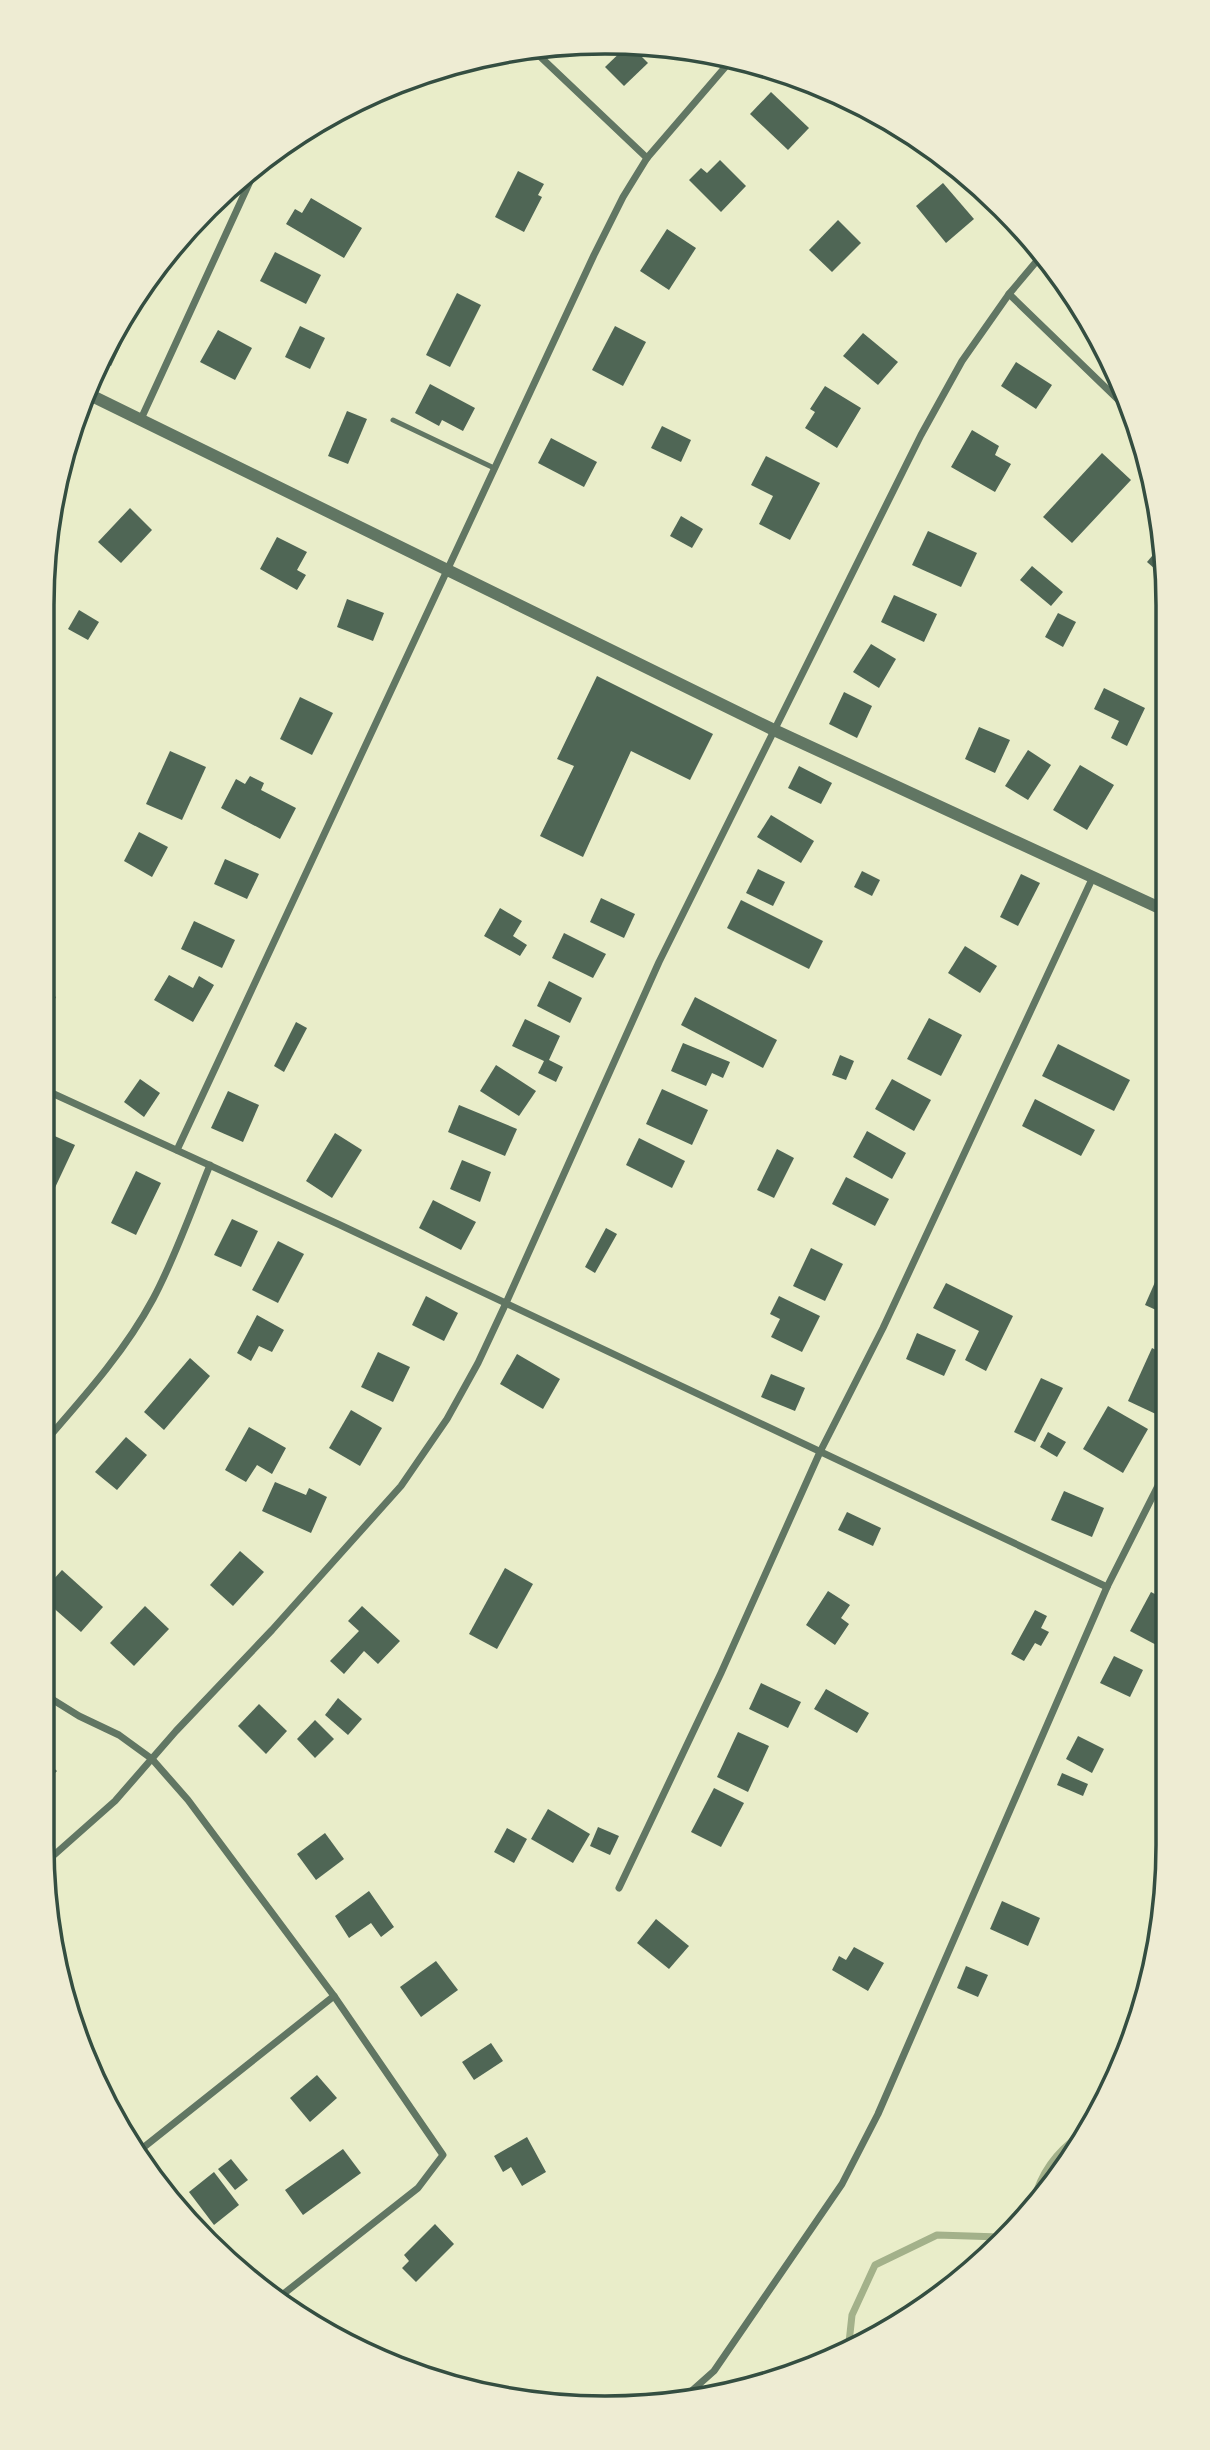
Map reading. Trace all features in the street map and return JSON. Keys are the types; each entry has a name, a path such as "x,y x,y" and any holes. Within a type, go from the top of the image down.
{"street":[{"path":"542,58 646,158"},
{"path":"177,1150 623,197 646,158 724,68"},
{"path":"141,419 248,186"},
{"path":"54,1855 115,1801 176,1731 272,1630 401,1486 447,1419 478,1363 506,1303 659,962 921,435 962,361 1009,294 1036,262"},
{"path":"1009,294 1115,397"},
{"path":"95,397 774,730 1156,906"},
{"path":"619,1888 721,1674 820,1452 883,1328 1093,877"},
{"path":"54,1094 506,1303 1107,1587"},
{"path":"54,1431 100,1378 139,1323 154,1297 210,1165"},
{"path":"695,2388 714,2371 842,2184 878,2114 1107,1587 1156,1490"},
{"path":"54,1700 79,1716 119,1734 152,1759 188,1800 334,1996 443,2155 418,2188 285,2293"},
{"path":"144,2147 334,1996"}],"lane":[{"path":"393,419 494,468"}],"building":[{"path":"618,54 640,55 648,63 624,86 605,67"},
{"path":"771,92 809,128 788,150 750,114"},
{"path":"720,160 746,186 721,212 689,180 701,168 707,173"},
{"path":"518,171 544,184 538,195 542,197 524,232 495,217"},
{"path":"943,183 974,219 946,243 916,206"},
{"path":"311,198 362,228 344,258 286,224 295,209 302,213"},
{"path":"838,220 861,243 832,272 809,250"},
{"path":"667,229 696,248 669,290 640,271"},
{"path":"275,252 321,275 306,304 260,281"},
{"path":"457,293 481,305 450,367 426,355"},
{"path":"300,326 325,338 310,369 285,357"},
{"path":"615,326 646,342 623,386 592,370"},
{"path":"218,330 252,348 235,380 200,362"},
{"path":"127,332 127,332 111,366 111,361"},
{"path":"863,333 898,362 878,385 843,356"},
{"path":"1016,362 1052,385 1036,409 1001,386"},
{"path":"430,384 475,408 463,431 442,420 439,426 415,413"},
{"path":"825,386 861,408 837,448 805,428 815,412 810,409"},
{"path":"347,411 367,419 348,464 328,456"},
{"path":"662,426 691,440 681,462 651,448"},
{"path":"972,430 999,446 995,455 1011,464 995,492 951,467"},
{"path":"551,438 597,462 584,487 538,463"},
{"path":"1102,453 1131,480 1072,543 1043,517"},
{"path":"766,456 820,483 790,540 759,524 773,496 751,485"},
{"path":"130,508 152,530 121,563 98,542"},
{"path":"681,516 703,529 692,548 670,536"},
{"path":"928,531 977,553 961,587 912,565"},
{"path":"277,537 307,552 297,570 306,575 297,590 260,569"},
{"path":"1153,554 1155,569 1147,562"},
{"path":"1032,566 1063,592 1051,606 1020,580"},
{"path":"894,595 937,614 924,642 881,622"},
{"path":"347,599 384,613 373,641 337,627"},
{"path":"79,610 99,622 88,640 68,629"},
{"path":"1058,613 1076,622 1063,647 1045,637"},
{"path":"871,644 896,659 879,688 853,672"},
{"path":"597,676 713,734 690,780 631,751 583,857 540,836 574,766 557,759"},
{"path":"1104,688 1145,708 1127,746 1111,738 1119,721 1094,709"},
{"path":"844,692 872,706 857,738 829,724"},
{"path":"300,697 333,713 312,755 280,739"},
{"path":"979,727 1010,740 995,773 965,759"},
{"path":"1028,750 1051,765 1028,800 1005,786"},
{"path":"170,751 206,767 182,820 146,804"},
{"path":"1080,765 1114,785 1087,830 1053,810"},
{"path":"799,766 832,783 821,804 788,788"},
{"path":"250,776 264,783 261,790 296,808 280,839 221,808 236,779 245,784"},
{"path":"771,815 814,841 801,863 757,837"},
{"path":"139,832 168,847 152,877 124,861"},
{"path":"225,859 259,874 247,899 214,884"},
{"path":"758,869 785,882 773,906 746,893"},
{"path":"862,871 880,880 872,896 854,887"},
{"path":"1021,874 1040,883 1018,926 1000,917"},
{"path":"601,898 635,914 624,938 590,922"},
{"path":"741,900 823,941 809,969 727,928"},
{"path":"500,908 522,921 513,936 527,945 520,956 484,936"},
{"path":"194,921 235,940 222,968 181,949"},
{"path":"564,933 606,954 593,978 552,958"},
{"path":"965,946 997,966 980,993 948,973"},
{"path":"169,975 193,988 199,976 214,985 193,1022 154,1000"},
{"path":"549,981 582,998 570,1023 537,1006"},
{"path":"695,997 777,1040 763,1068 681,1025"},
{"path":"929,1018 962,1035 941,1076 907,1059"},
{"path":"525,1019 560,1036 549,1060 563,1067 556,1082 538,1073 544,1061 512,1046"},
{"path":"296,1022 307,1028 284,1072 274,1066"},
{"path":"683,1043 730,1062 723,1078 712,1073 706,1086 671,1071"},
{"path":"1058,1044 1130,1080 1114,1111 1042,1076"},
{"path":"840,1055 854,1061 846,1080 832,1075"},
{"path":"496,1065 536,1091 519,1116 480,1091"},
{"path":"140,1079 160,1093 144,1117 124,1102"},
{"path":"892,1079 931,1100 914,1131 875,1109"},
{"path":"662,1089 708,1110 692,1145 646,1124"},
{"path":"228,1091 259,1105 243,1142 211,1128"},
{"path":"1035,1099 1095,1130 1081,1156 1022,1126"},
{"path":"459,1105 517,1129 505,1156 448,1132"},
{"path":"867,1131 906,1153 892,1179 853,1157"},
{"path":"335,1133 362,1150 332,1198 306,1181"},
{"path":"54,1136 75,1145 54,1190"},
{"path":"639,1138 685,1161 672,1188 626,1165"},
{"path":"777,1149 794,1158 774,1198 757,1190"},
{"path":"462,1160 491,1172 480,1202 450,1189"},
{"path":"136,1171 161,1183 136,1235 111,1223"},
{"path":"846,1177 889,1199 875,1226 832,1204"},
{"path":"433,1200 476,1222 461,1250 419,1228"},
{"path":"232,1219 258,1231 241,1267 214,1255"},
{"path":"606,1228 617,1234 595,1273 585,1267"},
{"path":"278,1241 304,1254 278,1303 252,1290"},
{"path":"811,1248 843,1264 825,1301 793,1286"},
{"path":"1156,1280 1156,1310 1145,1305"},
{"path":"946,1283 1013,1316 986,1371 965,1360 979,1331 933,1308"},
{"path":"426,1296 458,1313 444,1341 412,1325"},
{"path":"779,1296 820,1316 802,1352 771,1337 780,1319 770,1314"},
{"path":"257,1315 284,1330 272,1352 259,1346 251,1361 237,1353"},
{"path":"917,1333 956,1350 944,1376 906,1359"},
{"path":"1152,1348 1156,1350 1156,1414 1128,1401"},
{"path":"378,1352 410,1367 393,1402 361,1387"},
{"path":"517,1354 560,1379 543,1409 500,1384"},
{"path":"190,1358 210,1376 164,1430 144,1412"},
{"path":"771,1374 805,1388 795,1411 761,1397"},
{"path":"1041,1378 1063,1388 1035,1442 1014,1432"},
{"path":"1108,1406 1148,1429 1123,1473 1083,1449"},
{"path":"351,1410 382,1428 360,1466 329,1448"},
{"path":"249,1427 286,1448 272,1474 257,1465 246,1482 225,1470"},
{"path":"1048,1432 1066,1442 1057,1457 1040,1447"},
{"path":"126,1437 147,1455 117,1490 95,1472"},
{"path":"275,1482 306,1495 309,1488 327,1497 311,1533 262,1511"},
{"path":"1064,1491 1104,1508 1092,1537 1051,1520"},
{"path":"847,1512 881,1528 873,1546 838,1530"},
{"path":"240,1551 264,1572 233,1606 210,1585"},
{"path":"505,1568 533,1584 497,1649 469,1634"},
{"path":"62,1570 103,1607 81,1632 54,1608 54,1579"},
{"path":"828,1591 850,1605 841,1618 849,1624 835,1645 806,1625"},
{"path":"1151,1592 1156,1595 1156,1645 1130,1631"},
{"path":"145,1606 169,1629 134,1666 110,1643"},
{"path":"362,1606 400,1641 378,1664 364,1651 344,1674 330,1661 359,1631 348,1621"},
{"path":"1035,1610 1047,1616 1041,1628 1049,1632 1041,1646 1035,1643 1024,1661 1011,1654"},
{"path":"1114,1656 1143,1670 1130,1697 1100,1683"},
{"path":"761,1683 801,1702 788,1728 749,1709"},
{"path":"826,1689 869,1713 857,1733 814,1709"},
{"path":"338,1698 362,1719 348,1735 325,1715"},
{"path":"259,1704 287,1731 266,1754 238,1726"},
{"path":"315,1720 334,1739 315,1758 297,1739"},
{"path":"738,1732 769,1746 748,1792 717,1777"},
{"path":"1078,1736 1104,1749 1092,1773 1066,1759"},
{"path":"1062,1773 1088,1784 1083,1796 1057,1785"},
{"path":"714,1788 744,1803 721,1847 691,1832"},
{"path":"548,1809 590,1834 573,1863 531,1839"},
{"path":"598,1827 619,1836 610,1855 590,1846"},
{"path":"507,1828 527,1839 514,1863 494,1852"},
{"path":"325,1833 344,1859 316,1880 297,1854"},
{"path":"369,1891 394,1927 381,1937 371,1923 349,1938 335,1916"},
{"path":"1002,1901 1040,1918 1028,1946 990,1929"},
{"path":"656,1919 689,1946 669,1969 637,1943"},
{"path":"854,1947 884,1963 868,1991 832,1970 839,1956 846,1960"},
{"path":"436,1961 458,1990 421,2017 400,1987"},
{"path":"966,1966 988,1975 978,1997 957,1988"},
{"path":"491,2043 503,2061 474,2080 462,2062"},
{"path":"317,2075 337,2098 310,2122 290,2098"},
{"path":"527,2137 546,2172 522,2186 511,2167 503,2172 494,2156"},
{"path":"343,2149 361,2173 303,2215 285,2190"},
{"path":"231,2159 248,2180 235,2190 218,2169"},
{"path":"214,2172 239,2205 214,2225 189,2192"},
{"path":"435,2224 454,2244 416,2282 402,2268 409,2261 404,2255"}],"waterway":[{"path":"1041,2181 1050,2164 1065,2147"},
{"path":"849,2339 852,2315 875,2265 937,2235 991,2237"}]}
